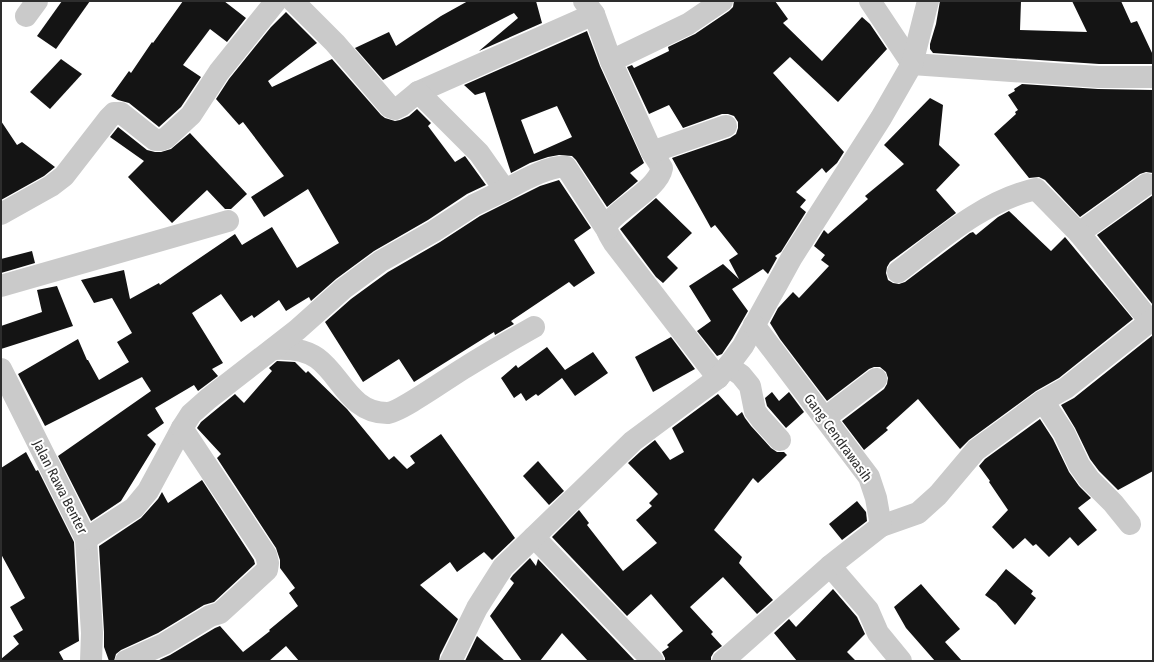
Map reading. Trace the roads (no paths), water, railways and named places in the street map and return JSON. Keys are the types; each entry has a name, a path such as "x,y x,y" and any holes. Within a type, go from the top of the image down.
{"street":[{"path":"1,214 51,186 64,176 114,113 121,113 155,140 166,138 190,115 219,72 276,1"},
{"path":"293,1 335,43 390,107 395,109 418,92 589,8 652,152 662,168 661,174 647,190 614,216 608,225 607,230"},
{"path":"611,61 688,24 722,1"},
{"path":"870,1 912,64"},
{"path":"451,661 477,608 503,567 633,441 723,372 743,346 792,257 881,118 912,64 928,1"},
{"path":"912,64 1099,77 1153,77"},
{"path":"418,92 479,153 505,190"},
{"path":"652,152 726,126"},
{"path":"86,539 134,508 148,492 182,428 192,414 208,399 297,330 343,289 382,261 434,231 474,205 529,177 560,167 566,167 614,243 723,372 741,376 750,386 755,411 780,440"},
{"path":"1078,233 1147,184"},
{"path":"723,661 830,566 881,526 900,521 918,513 938,495 976,450 1043,402 1066,388 1152,320 1078,233 1036,189 1007,197 961,224 898,272"},
{"path":"1,286 228,221"},
{"name":"Gang Cendrawasih","path":"754,325 869,477 876,498 881,526"},
{"path":"274,349 288,348 302,351 318,359 330,371 344,390 356,401 372,411 389,413 534,327"},
{"name":"Jalan Rawa Benter","path":"1,369 86,539 92,633 91,661"},
{"path":"825,418 876,379"},
{"path":"1043,402 1064,433 1079,465 1089,479 1113,503 1130,524"},
{"path":"126,661 164,644 210,616 220,613 267,570 268,563 266,555 182,428"},
{"path":"534,537 652,661"},
{"path":"830,566 868,610 878,633 901,661"}]}
